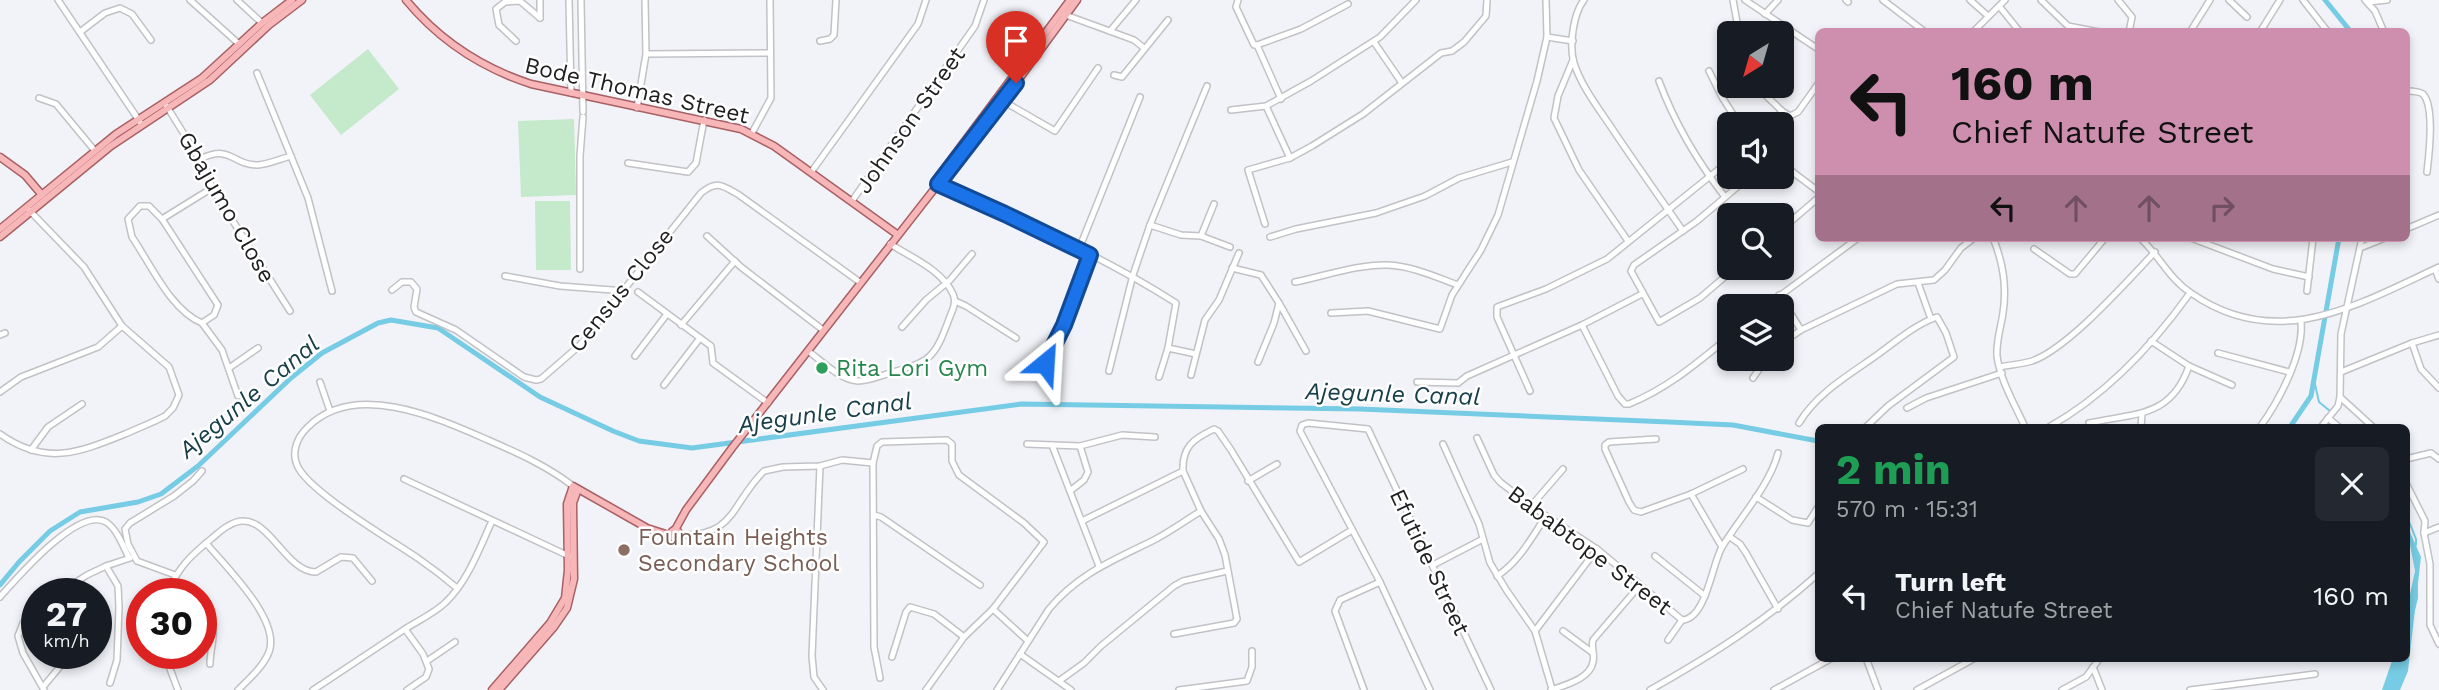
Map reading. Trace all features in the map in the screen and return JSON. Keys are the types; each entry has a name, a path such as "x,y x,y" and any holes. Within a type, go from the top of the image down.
{"main road":[{"path":"29,209 95,151 210,80 292,0"},
{"path":"166,105 202,78 262,23 302,0"},
{"name":"Bode Thomas Street","path":"406,0 445,38 487,66 508,76 583,96 704,120 752,134 811,171 852,201 895,238"},
{"path":"895,238 1003,101 1070,0"},
{"path":"573,485 647,528 675,534 686,510 727,455 861,284 1063,14 1077,0"},
{"path":"1,232 140,121"},
{"path":"0,157 25,175 42,195"},
{"path":"492,690 500,688 554,627 567,608 572,593 573,485"}],"street":[{"path":"58,0 140,121"},
{"path":"190,0 239,44"},
{"path":"237,0 262,23"},
{"path":"516,41 499,25 496,9 505,2 518,0 540,19 540,0"},
{"path":"569,0 571,93"},
{"path":"580,269 580,156 583,114 581,0"},
{"path":"637,108 646,54 645,0"},
{"path":"752,134 771,98 770,0"},
{"path":"820,41 830,39 834,35 836,0"},
{"path":"811,171 918,24 926,0"},
{"name":"Johnson Street","path":"852,201 975,26 984,0"},
{"path":"1110,31 1136,0"},
{"path":"1238,0 1236,7 1254,45 1257,45 1281,99"},
{"path":"1231,110 1266,106 1281,99 1374,42 1416,0"},
{"path":"1265,224 1248,170 1290,158 1363,114 1441,53 1452,51 1465,42 1486,16 1487,0"},
{"path":"1331,313 1368,311 1438,330 1458,285 1481,250 1498,215 1547,37 1546,0"},
{"path":"1584,0 1577,12 1573,40 1573,60 1578,74 1683,231"},
{"path":"1733,0 1737,21"},
{"path":"1745,0 1815,47"},
{"path":"1765,13 1778,0"},
{"path":"1883,0 1920,28"},
{"path":"1970,0 1988,16"},
{"path":"1977,28 2005,0"},
{"path":"2041,0 2068,26 2078,28"},
{"path":"2118,0 2132,17 2130,28"},
{"path":"2192,28 2210,0"},
{"path":"2229,0 2247,17"},
{"path":"2262,28 2280,0"},
{"path":"2303,0 2325,28"},
{"path":"2382,28 2367,1 2387,0"},
{"path":"1257,45 1301,29 1348,4"},
{"path":"1999,6 2017,28"},
{"path":"79,32 105,13 120,8 132,14 151,40"},
{"path":"1063,14 1133,40 1144,48"},
{"path":"1114,75 1122,77 1168,20"},
{"path":"1547,37 1573,40"},
{"path":"1374,42 1402,83"},
{"path":"646,54 770,53"},
{"path":"1573,60 1558,96 1554,118 1579,170 1628,241"},
{"path":"1003,101 1055,131 1098,68"},
{"path":"1709,71 1731,112"},
{"path":"257,73 315,220 332,291"},
{"path":"1659,81 1675,120 1699,163 1725,197"},
{"path":"1109,371 1133,275 1150,225 1207,86"},
{"path":"1768,98 1782,111 1794,115 1815,88"},
{"path":"2410,91 2420,92 2424,96 2431,125 2427,172"},
{"path":"1079,249 1140,97"},
{"path":"39,98 55,104 95,151"},
{"name":"Gbajumo Close","path":"166,105 200,159 212,188 290,312"},
{"path":"1266,106 1290,158"},
{"path":"628,163 688,172 696,163 704,120"},
{"path":"200,159 220,152 258,165 291,156"},
{"path":"2429,153 2439,154"},
{"path":"1270,237 1376,213 1425,196 1459,178 1512,162"},
{"path":"1530,391 1497,317 1497,307 1583,272 1607,259 1717,170"},
{"path":"1794,173 1815,189"},
{"name":"Census Close","path":"392,290 402,282 411,282 417,289 414,307 416,312 446,324 524,377 536,380 547,375 573,352 625,291 671,228 701,193 718,184 739,195 861,284"},
{"path":"938,184 1133,275 1176,303 1168,348 1159,377"},
{"path":"162,219 212,188"},
{"path":"1721,280 1700,298 1662,322 1657,321 1642,294 1632,268 1735,189"},
{"path":"1794,219 1815,201"},
{"path":"1201,236 1214,204"},
{"path":"202,323 214,315 218,305 162,219 149,206 140,206 128,219 132,237 173,299 194,320 202,323 222,350 238,396"},
{"path":"1,436 31,450 49,454 83,450 154,422 173,408 179,395 169,367 122,326 84,267 29,209"},
{"path":"2410,227 2439,215"},
{"path":"1150,225 1181,235 1201,236 1230,247"},
{"path":"707,236 823,330"},
{"path":"895,238 946,283 955,301 1016,338"},
{"path":"1780,294 1852,242"},
{"path":"1794,335 1897,284 1926,282 1940,276 1969,242"},
{"path":"1994,242 2004,274 2004,301 1997,346 2001,370 2024,424"},
{"path":"2034,249 2070,274 2075,274 2102,242"},
{"path":"2144,242 2154,251 2164,268 2190,293 2219,310 2241,317 2275,322 2303,321 2344,308 2378,296 2437,268 2439,279"},
{"path":"2202,242 2273,269 2308,278"},
{"path":"2307,291 2313,242"},
{"path":"2323,424 2337,406 2340,397 2344,308 2361,242"},
{"path":"2360,248 2375,242"},
{"path":"1907,408 1926,398 2031,361 2051,351 2091,318 2154,251"},
{"path":"1191,375 1205,320 1219,300 1238,253"},
{"path":"902,327 972,254"},
{"path":"1045,363 1064,325 1090,255"},
{"path":"681,325 735,261"},
{"path":"1295,282 1366,267 1389,265 1458,285"},
{"path":"1232,268 1261,275 1306,351"},
{"path":"505,276 538,283 625,291"},
{"path":"1918,283 1931,319"},
{"path":"638,292 711,346 713,363 768,403"},
{"path":"2054,424 2103,392 2169,322 2190,293"},
{"path":"1417,382 1457,384 1467,376 1582,325 1642,294"},
{"path":"808,351 848,379 858,381 913,367 923,363 934,353 943,337 955,301"},
{"path":"1258,362 1279,303"},
{"path":"635,356 667,314"},
{"path":"1799,423 1805,412 1839,382 1931,319 1938,317 1954,357 1888,406 1869,424"},
{"path":"1794,319 1801,330"},
{"path":"2262,424 2289,372 2301,338 2303,321"},
{"path":"1582,325 1618,396 1625,404 1662,388 1717,347"},
{"path":"0,392 21,377 98,347 122,326"},
{"path":"2341,372 2439,335"},
{"path":"664,385 700,338"},
{"path":"2151,341 2189,366 2232,384"},
{"path":"2412,343 2421,369 2439,388"},
{"path":"229,368 258,348"},
{"path":"1168,348 1196,354"},
{"path":"2218,353 2289,372"},
{"path":"2089,423 2142,414 2158,407 2176,394 2185,381 2189,366"},
{"path":"1753,378 1758,371"},
{"path":"320,382 330,411"},
{"path":"2340,397 2370,424"},
{"path":"31,450 48,427 82,404"},
{"path":"457,587 307,480 297,466 295,455 303,432 313,422 330,411 356,405 384,405 428,415 537,463 573,485"},
{"path":"2141,424 2142,414"},
{"path":"2330,416 2337,424"},
{"name":"Efutide Street","path":"1352,530 1300,431 1302,425 1308,423 1365,428 1370,433 1490,690"},
{"path":"1174,634 1237,621 1225,555 1183,471 1183,456 1195,440 1216,430 1299,562 1352,530 1380,582 1430,690"},
{"path":"1027,444 1080,446 1122,435 1154,437"},
{"name":"Bababtope Street","path":"1477,438 1494,475 1531,506 1597,549 1684,620"},
{"path":"880,678 874,648 873,463 877,446 882,442 943,439 952,444 953,461 959,475 1044,539 1043,545 993,609 964,636 926,690"},
{"path":"1656,439 1609,442 1605,445 1634,510 1640,512 1691,494 1743,469"},
{"path":"1443,444 1479,524 1497,576 1535,631 1551,690 1582,677 1591,668 1593,640 1640,585"},
{"path":"1052,445 1099,566"},
{"path":"1070,491 1084,480 1088,472 1080,446"},
{"path":"1668,640 1684,620 1694,617 1705,596 1722,547 1756,497 1779,453"},
{"path":"2410,458 2431,453 2439,459"},
{"path":"675,534 706,533 722,526 764,471 783,467 820,466 842,460 873,463"},
{"path":"1248,481 1277,464"},
{"path":"820,466 812,656 814,677 823,690"},
{"path":"1531,506 1563,469"},
{"path":"114,530 125,529 130,523 188,486 202,471"},
{"path":"1082,521 1183,471"},
{"path":"404,479 571,557"},
{"path":"2410,491 2423,515 2430,564 2430,625 2439,645"},
{"path":"1691,494 1722,547"},
{"path":"1756,497 1793,520 1808,523 1815,512"},
{"path":"997,690 1059,597 1099,566 1156,539 1201,510"},
{"path":"874,515 881,517 980,585"},
{"path":"1497,576 1523,550 1546,516"},
{"path":"0,597 68,531 96,520 102,520 114,530 137,561 176,575"},
{"path":"313,690 438,609 457,587 492,521"},
{"path":"174,578 193,552 229,525 243,522 267,532 298,568 316,572 341,557 352,558 372,581"},
{"path":"2424,533 2439,527"},
{"path":"125,529 132,557"},
{"path":"1730,537 1740,544 1778,609"},
{"path":"1433,565 1483,539"},
{"path":"206,543 260,609 270,628 269,651 238,690"},
{"path":"1535,631 1597,549"},
{"path":"1655,556 1705,596"},
{"path":"82,578 132,557"},
{"path":"106,566 118,586 119,607 117,660 110,683"},
{"path":"1059,681 1174,586 1227,571"},
{"path":"1650,690 1727,645 1778,609 1815,577"},
{"path":"1364,690 1335,611 1340,600 1380,582"},
{"path":"892,657 906,612 912,607 934,614 964,636"},
{"path":"993,609 1028,640"},
{"path":"21,628 18,636 21,646"},
{"path":"405,629 427,661 429,669 426,677 407,690"},
{"path":"1563,631 1593,653"},
{"path":"427,661 455,642"},
{"path":"1179,690 1248,681 1252,667 1252,651"},
{"path":"1020,654 1071,690"},
{"path":"1774,690 1825,662"},
{"path":"1868,662 1878,690"},
{"path":"1917,690 1968,662"},
{"path":"2062,690 2083,680 2096,662"},
{"path":"2093,667 2102,690"},
{"path":"32,669 43,689 58,669"},
{"path":"170,669 178,690"},
{"path":"2190,690 2315,674"}],"green space":[{"path":"368,49 399,89 341,135 310,95"},
{"path":"574,119 576,195 521,197 518,121"},
{"path":"535,201 570,201 571,270 536,270"}],"water":[{"path":"2410,532 2421,557 2410,653 2410,594 2415,571"},
{"path":"2392,662 2409,662 2400,690 2382,690"}],"waterway":[{"name":"Ajegunle Canal","path":"2325,0 2348,28"},
{"name":"Ajegunle Canal","path":"2292,424 2311,396 2338,242"},
{"name":"Ajegunle Canal","path":"0,585 50,531 80,512 138,502 161,494 198,466 291,378 322,353 378,323 391,320 438,328 540,397 613,431 639,441 692,448 1021,404 1360,409 1669,422 1733,425 1815,440"},
{"path":"2314,380 2319,402 2330,411"},
{"path":"2410,524 2416,545"},
{"path":"2413,614 2417,586"}],"place":[{"name":"Rita Lori Gym","path":"822,368"},
{"name":"Fountain Heights Secondary School","path":"624,550"}],"route":[{"path":"1016,83 938,184 1090,255 1064,325 1045,363"}]}
